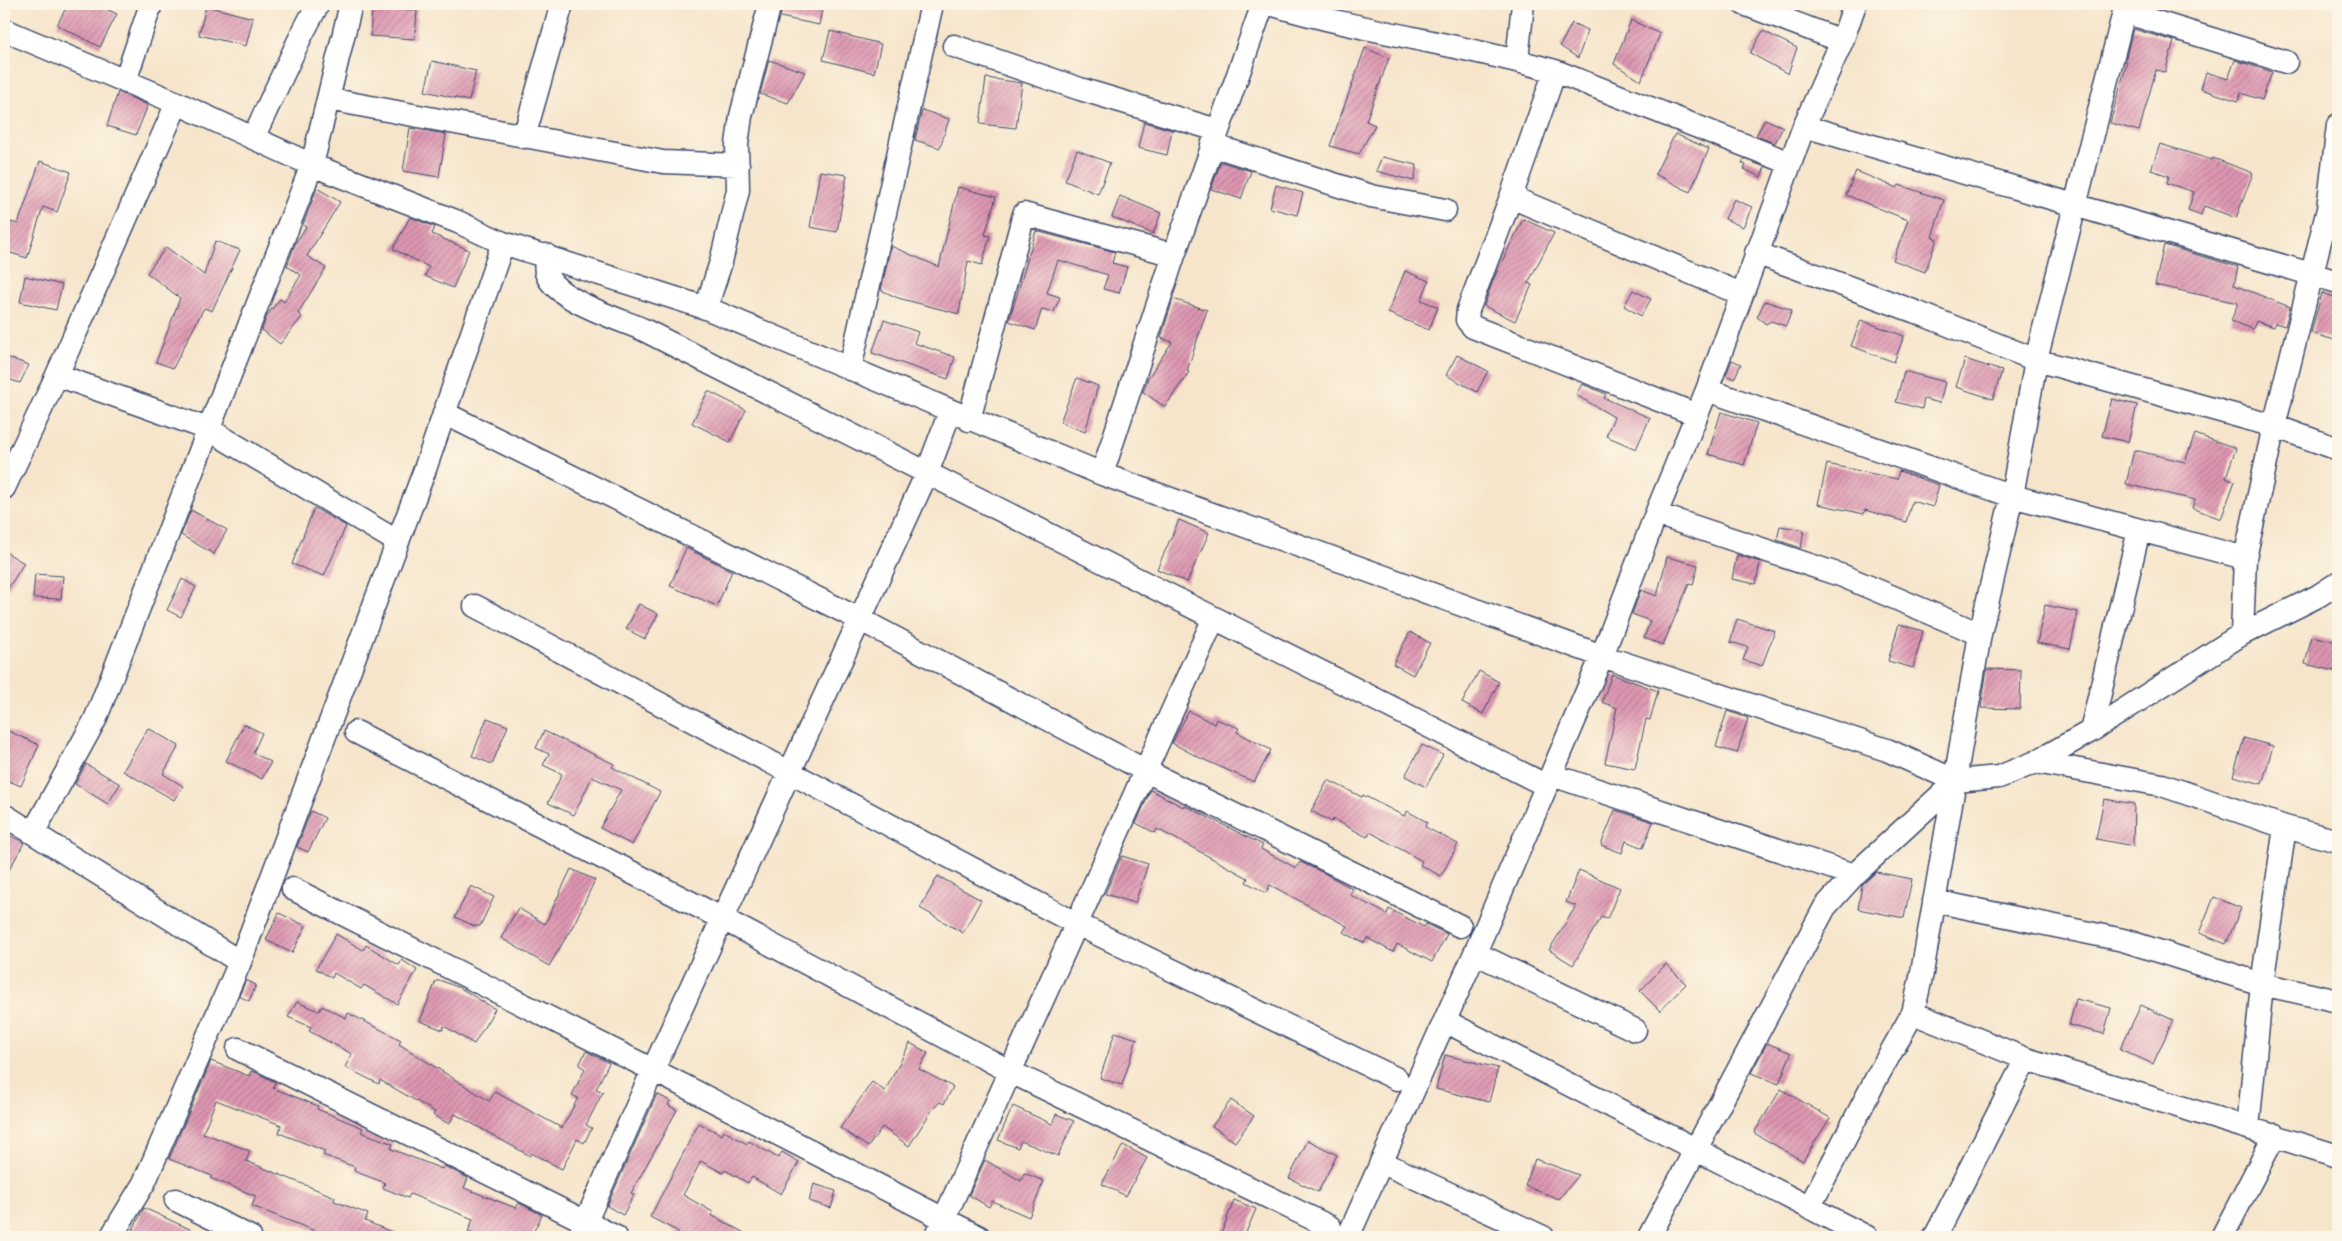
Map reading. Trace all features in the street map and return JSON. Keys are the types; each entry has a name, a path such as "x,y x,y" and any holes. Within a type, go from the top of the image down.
{"street":[{"path":"125,81 151,4"},
{"path":"252,138 318,4"},
{"path":"34,833 95,720 312,165 351,4"},
{"path":"524,137 562,4"},
{"path":"706,308 721,262 738,190 737,144 741,116 762,27 770,4"},
{"path":"850,369 932,4"},
{"path":"1102,474 1214,138 1264,4"},
{"path":"1270,4 1320,11 1555,71 1790,163"},
{"path":"1517,60 1523,4"},
{"path":"1744,4 1842,42"},
{"path":"356,732 723,919 1011,1072 1339,1232 1381,1162 1475,953 1602,656 1656,514 1707,390 1804,126 1842,42 1855,4"},
{"path":"1809,1208 1878,1075 1913,1013 1956,781 1980,634 2012,496 2036,360 2125,8 2286,62"},
{"path":"4,30 177,103 312,165 458,222 503,243 546,255 706,308 1102,474 1602,656 1887,750 1956,781 1999,777 2036,762 2091,731 2242,634 2328,599 2338,583"},
{"path":"954,46 1371,196 1445,210"},
{"path":"1555,71 1511,197 1468,310 1467,320 1473,328 1697,416"},
{"path":"328,99 663,162 738,165"},
{"path":"4,488 57,375 177,103"},
{"path":"2242,634 2245,558 2274,426 2328,209 2338,125"},
{"path":"1804,126 2338,282"},
{"path":"1511,197 1741,294"},
{"path":"582,1230 653,1070 927,473 960,416 1024,214 1174,256"},
{"path":"111,1237 144,1183 240,962 398,542 503,243"},
{"path":"1756,253 1916,312 2036,360 2274,426 2338,450"},
{"path":"546,255 546,273 555,286 568,296 644,330 1214,618 1549,780 1854,875"},
{"path":"57,375 208,429 398,542"},
{"path":"1707,390 2012,496 2245,558"},
{"path":"444,413 861,620 1146,771 1460,926"},
{"path":"1656,514 1843,576 1980,634"},
{"path":"2091,731 2139,530"},
{"path":"475,606 1077,924 1397,1079"},
{"path":"940,1229 1214,618"},
{"path":"2036,762 2162,785 2285,827 2338,841"},
{"path":"1649,1237 1694,1149 1825,907 1854,875 1956,781"},
{"path":"4,815 240,962"},
{"path":"2248,1128 2262,984 2285,827"},
{"path":"292,889 653,1070 940,1229 979,1237"},
{"path":"1934,901 2123,940 2262,984 2338,1001"},
{"path":"1475,953 1635,1030"},
{"path":"1913,1013 2026,1059 2338,1156"},
{"path":"1445,1021 1867,1237"},
{"path":"238,1049 582,1230 616,1237"},
{"path":"1935,1237 2026,1059"},
{"path":"2222,1237 2275,1135"},
{"path":"1381,1162 1543,1237"},
{"path":"176,1200 250,1237"}],"building":[{"path":"68,4 96,4 117,14 100,47 57,25"},
{"path":"783,4 796,4 822,9 819,25 780,17"},
{"path":"206,6 253,18 246,46 199,35"},
{"path":"372,7 417,10 415,39 370,36"},
{"path":"1631,20 1660,34 1641,81 1614,64"},
{"path":"1572,23 1588,30 1578,58 1560,46"},
{"path":"2133,29 2174,41 2165,72 2156,70 2139,131 2110,123 2127,62 2125,61"},
{"path":"830,31 881,44 874,73 823,60"},
{"path":"1763,31 1797,48 1788,74 1750,53"},
{"path":"1365,48 1389,58 1366,121 1375,125 1359,154 1330,146"},
{"path":"769,60 805,72 788,103 760,94"},
{"path":"2235,60 2272,72 2262,100 2241,93 2238,101 2201,89 2206,72 2228,79"},
{"path":"432,61 476,71 469,101 425,91"},
{"path":"986,78 1022,83 1016,128 980,124"},
{"path":"118,92 148,105 136,135 107,126"},
{"path":"922,110 949,119 940,148 915,140"},
{"path":"1765,119 1783,127 1775,143 1756,136"},
{"path":"1144,122 1172,130 1167,155 1138,148"},
{"path":"410,128 446,134 439,177 403,171"},
{"path":"1675,134 1709,149 1690,192 1655,174"},
{"path":"2160,144 2212,160 2213,158 2253,173 2236,218 2204,206 2201,215 2188,210 2194,192 2167,183 2169,176 2151,170"},
{"path":"1077,150 1110,163 1098,194 1065,181"},
{"path":"1382,157 1417,165 1414,181 1376,171"},
{"path":"1744,159 1765,167 1761,177 1744,169 1746,165 1742,163"},
{"path":"40,161 71,172 57,212 43,207 27,258 4,251 4,246 11,222 18,224"},
{"path":"1221,162 1251,171 1241,199 1211,189"},
{"path":"820,171 847,175 837,232 810,227"},
{"path":"1856,171 1897,188 1899,185 1944,200 1932,237 1937,239 1925,272 1893,260 1908,220 1846,195"},
{"path":"1276,185 1303,193 1297,215 1270,208"},
{"path":"958,187 996,197 985,235 990,236 982,265 968,261 959,314 898,298 881,290 891,246 939,267"},
{"path":"317,188 340,202 307,256 326,268 298,313 302,317 280,344 262,330 267,315 280,299 284,302 301,275 287,266 296,242 306,227 303,225"},
{"path":"1120,196 1161,213 1153,234 1112,217"},
{"path":"1734,199 1752,207 1743,227 1725,219"},
{"path":"410,217 435,227 432,234 469,250 453,288 425,276 429,267 393,249"},
{"path":"1523,219 1554,233 1528,283 1532,285 1515,321 1484,306 1493,280"},
{"path":"1036,231 1115,252 1112,263 1127,267 1119,293 1103,289 1108,275 1058,260 1047,293 1060,297 1054,312 1042,309 1035,330 1009,321"},
{"path":"215,241 240,250 212,311 204,308 173,368 156,362 180,298 147,273 166,247 204,275"},
{"path":"2164,245 2238,267 2234,285 2290,307 2285,326 2275,323 2274,327 2256,321 2253,329 2231,321 2238,303 2155,285"},
{"path":"1405,271 1429,281 1421,300 1438,307 1429,330 1388,313"},
{"path":"25,276 62,285 56,310 20,302"},
{"path":"1633,290 1651,299 1641,316 1624,306"},
{"path":"2322,293 2338,298 2338,341 2311,333"},
{"path":"1173,299 1207,310 1187,371 1189,372 1165,407 1143,392 1148,378 1172,342 1161,338"},
{"path":"1765,301 1792,310 1786,326 1771,321 1766,324 1757,317"},
{"path":"884,320 918,332 914,343 955,357 948,379 872,353"},
{"path":"1861,320 1904,336 1894,362 1851,346"},
{"path":"1457,355 1488,371 1477,392 1446,375"},
{"path":"4,356 29,365 20,383 4,378"},
{"path":"1965,359 2002,371 1993,399 1956,387"},
{"path":"1732,360 1741,364 1734,379 1726,375"},
{"path":"1904,371 1945,382 1940,403 1924,399 1922,409 1896,402"},
{"path":"1077,378 1098,386 1085,432 1060,422"},
{"path":"1582,384 1606,394 1604,398 1650,418 1636,449 1606,436 1614,417 1576,395"},
{"path":"708,391 746,410 730,442 692,423"},
{"path":"2112,399 2137,405 2128,442 2102,436"},
{"path":"1721,412 1757,423 1744,465 1708,454"},
{"path":"2195,434 2236,448 2226,477 2235,481 2221,519 2192,508 2195,500 2126,484 2134,450 2185,462"},
{"path":"1827,464 1897,479 1899,471 1939,485 1933,507 1912,501 1906,522 1865,510 1864,514 1818,504"},
{"path":"314,508 346,526 324,576 292,564"},
{"path":"191,510 227,530 214,554 181,535"},
{"path":"1179,520 1209,533 1187,582 1157,569"},
{"path":"1780,526 1804,530 1801,548 1777,540"},
{"path":"686,548 732,571 717,606 670,586"},
{"path":"4,551 24,563 4,595"},
{"path":"1737,555 1760,562 1756,584 1732,579"},
{"path":"1667,557 1698,565 1693,585 1689,584 1663,645 1644,638 1650,621 1632,614 1641,590 1657,596"},
{"path":"35,574 63,576 61,599 33,598"},
{"path":"182,579 196,587 181,617 167,610"},
{"path":"639,604 658,614 645,639 626,629"},
{"path":"2045,605 2078,612 2070,649 2037,643"},
{"path":"1737,619 1775,631 1762,666 1743,660 1748,647 1730,642"},
{"path":"1899,624 1923,631 1913,668 1888,661"},
{"path":"1410,632 1430,643 1413,675 1393,664"},
{"path":"2312,636 2338,642 2338,672 2305,664"},
{"path":"1987,669 2021,670 2020,709 1981,708"},
{"path":"1479,671 1499,682 1483,714 1462,703"},
{"path":"1612,674 1658,691 1650,720 1646,719 1635,769 1605,763 1617,708 1602,702"},
{"path":"1189,711 1214,724 1216,719 1239,728 1237,732 1271,750 1254,782 1172,743"},
{"path":"1727,711 1748,718 1737,753 1716,747"},
{"path":"487,718 508,726 492,764 472,756"},
{"path":"244,724 262,733 253,753 271,762 262,779 226,761"},
{"path":"148,728 179,746 163,774 183,786 174,800 123,771"},
{"path":"4,729 39,745 21,786 4,779"},
{"path":"544,731 614,764 612,767 660,792 632,845 600,828 621,790 592,777 574,815 548,803 562,774 543,765 549,754 536,748"},
{"path":"2244,738 2273,746 2262,784 2233,776"},
{"path":"1422,745 1443,755 1426,787 1405,776"},
{"path":"86,764 120,784 108,804 75,784"},
{"path":"1328,780 1404,816 1407,811 1427,822 1425,827 1458,844 1441,876 1420,865 1422,861 1370,832 1367,837 1333,819 1332,822 1311,811"},
{"path":"1151,790 1263,845 1261,849 1296,868 1300,862 1322,872 1353,889 1350,895 1387,914 1389,909 1424,927 1426,924 1447,934 1432,962 1397,944 1393,952 1367,938 1364,943 1343,932 1347,926 1270,885 1266,893 1246,882 1248,878 1195,849 1157,829 1155,833 1136,823"},
{"path":"2104,799 2134,804 2133,846 2096,839"},
{"path":"1615,810 1653,822 1643,848 1626,841 1622,853 1601,845"},
{"path":"311,811 325,818 308,852 297,847"},
{"path":"4,832 24,843 4,879"},
{"path":"1122,856 1148,864 1135,903 1105,894"},
{"path":"571,869 595,880 574,924 549,966 501,938 518,908 545,924"},
{"path":"1579,870 1620,888 1607,919 1601,917 1573,965 1549,950 1576,906 1566,902"},
{"path":"1876,872 1912,879 1904,918 1858,909 1862,885"},
{"path":"938,876 981,900 963,933 920,908"},
{"path":"471,886 494,897 480,926 474,926 455,917"},
{"path":"2214,897 2241,908 2226,944 2199,933"},
{"path":"279,913 306,926 292,953 266,940"},
{"path":"336,934 363,950 366,945 399,965 402,960 417,970 397,1004 364,985 361,989 334,973 332,978 316,969"},
{"path":"1666,964 1686,984 1660,1011 1640,991"},
{"path":"246,980 256,985 249,1001 239,996"},
{"path":"436,981 442,981 460,988 495,1009 474,1044 444,1026 443,1030 420,1021"},
{"path":"2076,999 2111,1008 2104,1034 2069,1025"},
{"path":"297,1002 319,1011 322,1006 346,1018 348,1013 401,1040 399,1044 489,1101 495,1092 562,1128 578,1098 572,1095 585,1069 579,1065 586,1051 609,1063 596,1089 603,1092 586,1125 592,1128 584,1143 577,1139 562,1169 531,1153 530,1156 455,1114 449,1124 433,1115 435,1112 380,1080 379,1084 345,1067 352,1054 309,1031 311,1027 288,1017"},
{"path":"2141,1005 2173,1020 2153,1064 2120,1049"},
{"path":"1115,1032 1137,1039 1122,1085 1100,1078"},
{"path":"910,1043 928,1053 919,1069 953,1087 944,1104 940,1102 932,1110 909,1146 882,1127 868,1147 840,1128 872,1082 885,1091"},
{"path":"1767,1043 1791,1053 1779,1084 1751,1073"},
{"path":"1445,1055 1498,1068 1489,1102 1436,1089"},
{"path":"211,1061 249,1076 251,1071 257,1073 275,1082 273,1088 318,1106 317,1109 363,1128 361,1132 393,1144 391,1149 442,1169 444,1166 468,1178 464,1188 516,1208 519,1203 542,1215 531,1237 482,1237 468,1232 473,1219 410,1194 408,1198 383,1188 385,1183 354,1171 355,1167 323,1155 325,1151 279,1133 281,1125 216,1100 203,1133 250,1151 246,1161 335,1197 334,1201 368,1214 365,1221 404,1237 330,1237 252,1206 256,1196 169,1159"},
{"path":"1781,1089 1830,1118 1803,1161 1754,1133"},
{"path":"657,1094 670,1101 668,1105 677,1110 631,1193 634,1195 623,1215 607,1206"},
{"path":"1231,1100 1254,1116 1235,1142 1212,1126"},
{"path":"1013,1106 1052,1124 1056,1114 1074,1121 1058,1156 1021,1141 1018,1148 998,1140"},
{"path":"699,1123 722,1135 724,1131 747,1144 749,1141 778,1158 782,1152 799,1162 781,1194 752,1177 748,1183 725,1170 723,1173 701,1161 683,1195 713,1212 711,1215 752,1237 675,1237 679,1232 650,1217"},
{"path":"1308,1140 1337,1155 1318,1192 1289,1178"},
{"path":"1123,1145 1147,1158 1126,1196 1102,1184"},
{"path":"1535,1159 1579,1175 1559,1199 1525,1186"},
{"path":"985,1160 1021,1181 1024,1173 1044,1181 1029,1217 992,1201 989,1207 969,1195"},
{"path":"814,1184 836,1191 831,1208 809,1201"},
{"path":"1234,1200 1256,1209 1244,1237 1220,1237"},
{"path":"144,1208 207,1237 129,1237"}]}
